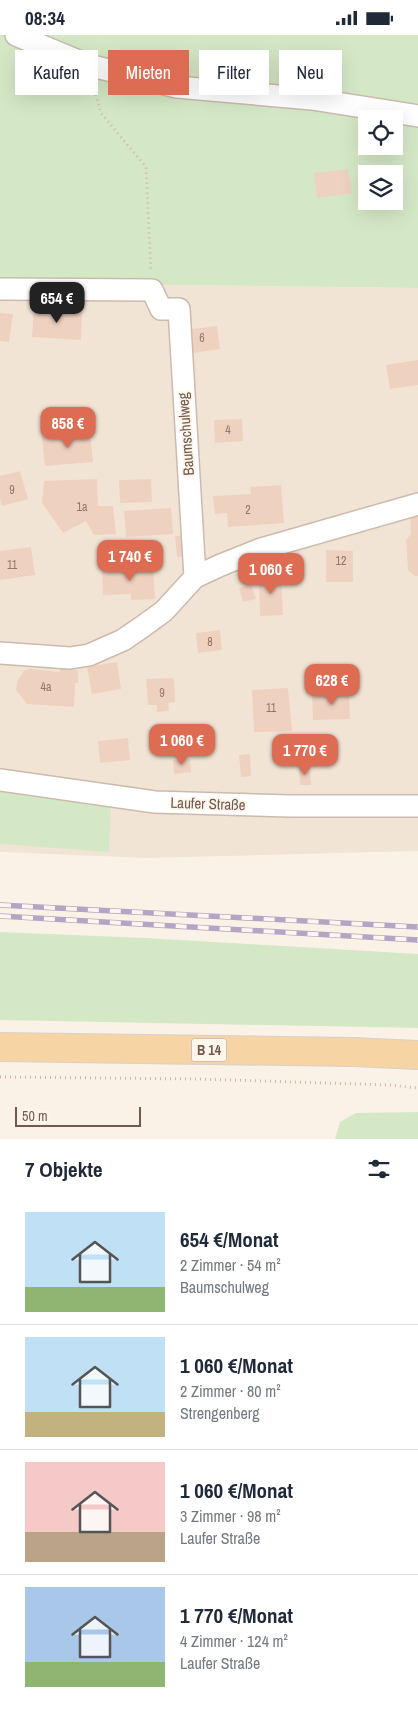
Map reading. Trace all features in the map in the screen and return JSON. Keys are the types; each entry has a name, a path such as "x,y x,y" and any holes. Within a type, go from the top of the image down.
{"main road":[{"name":"B 14","path":"0,1047 418,1055"}],"street":[{"path":"16,35 52,50"},
{"path":"98,67 177,87 312,99 418,115"},
{"path":"0,289 152,290"},
{"name":"Baumschulweg","path":"152,290 161,309 179,309 195,577"},
{"path":"0,653 70,658 102,650 123,639 164,611 195,577 261,549 418,504"},
{"name":"Laufer Straße","path":"0,779 155,802 290,806 418,806"}],"path":[{"path":"96,95 101,113 146,167 152,290"},
{"path":"0,1077 198,1079 389,1085 418,1088"}],"shaded area":[{"path":"0,283 418,288 418,851 145,858 0,852"}],"green space":[{"path":"0,35 418,35 418,288 0,283"},
{"path":"0,790 111,807 109,852 0,844"},
{"path":"0,932 146,938 418,954 418,1028 0,1020"},
{"path":"418,1112 418,1139 335,1139 340,1122 356,1113"}],"building":[{"path":"348,169 352,193 317,198 314,173"},
{"path":"41,306 57,307 57,311 82,312 81,340 32,337 34,309 40,309"},
{"path":"0,313 13,314 9,342 0,341"},
{"path":"217,326 220,349 186,354 183,330"},
{"path":"418,360 418,385 390,389 386,365"},
{"path":"242,419 243,441 215,443 214,420"},
{"path":"90,433 93,462 45,466 42,437"},
{"path":"20,471 28,499 2,506 0,499 0,476"},
{"path":"97,479 98,506 113,506 116,534 94,535 86,521 63,533 42,503 44,481"},
{"path":"151,479 152,502 120,503 119,480"},
{"path":"281,485 284,523 228,527 227,513 215,514 213,496 251,494 250,487"},
{"path":"171,508 173,534 126,537 124,511"},
{"path":"418,513 418,576 415,576 408,570 406,540 411,534 410,514"},
{"path":"188,535 191,555 177,557 175,536"},
{"path":"31,547 35,575 0,580 0,551"},
{"path":"326,550 353,551 353,582 326,582"},
{"path":"153,566 155,599 131,600 131,594 103,595 102,568"},
{"path":"281,574 283,615 260,616 259,575"},
{"path":"251,584 256,599 243,602 239,588"},
{"path":"220,630 222,650 198,653 196,633"},
{"path":"117,662 121,689 92,694 87,667"},
{"path":"30,669 60,672 60,669 78,670 78,683 75,683 74,707 27,704 16,690 17,681 24,671"},
{"path":"174,678 175,702 168,703 169,711 157,712 157,705 148,705 146,679"},
{"path":"288,688 292,731 254,732 252,690"},
{"path":"343,689 343,694 349,694 350,719 313,720 312,696 331,695 331,690"},
{"path":"128,738 130,760 100,763 98,741"},
{"path":"250,754 251,776 241,777 239,755"},
{"path":"190,759 191,772 174,774 173,760"},
{"path":"310,767 311,785 300,785 299,768"}],"railway":[{"path":"0,905 418,927"},
{"path":"0,916 418,940"}]}
